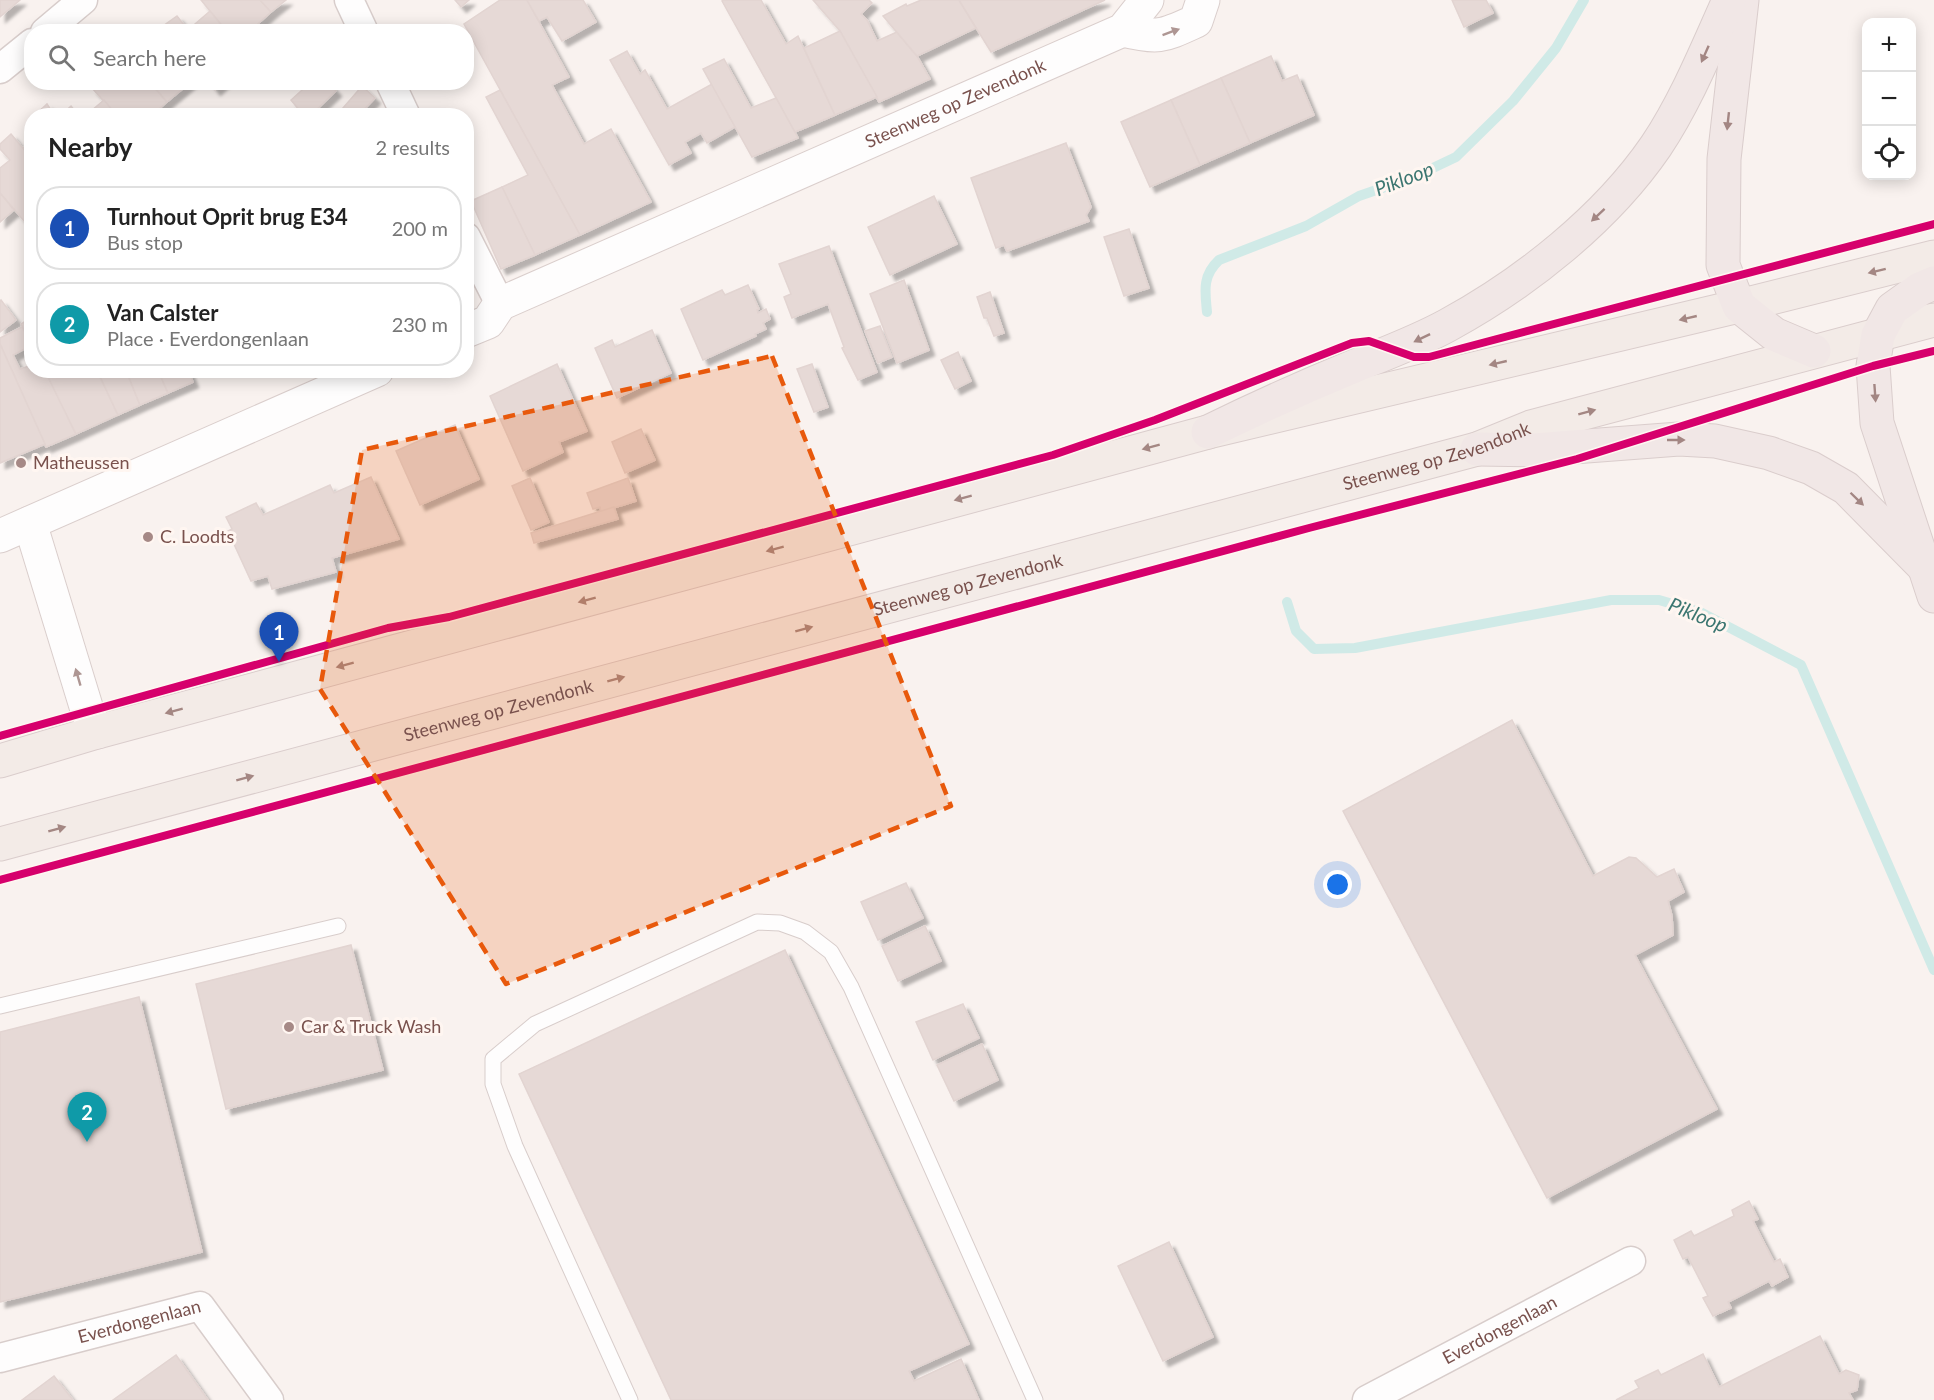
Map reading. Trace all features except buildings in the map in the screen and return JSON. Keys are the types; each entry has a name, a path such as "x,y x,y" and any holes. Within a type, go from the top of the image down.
{"highway":[{"path":"1208,432 1270,402 1414,342 1448,325 1504,291 1558,252 1606,208 1656,146 1695,77 1729,0"},
{"path":"1742,0 1724,159 1723,265 1738,306 1774,334 1814,351"},
{"path":"1929,582 1877,423 1873,366 1878,335 1892,309 1920,289 1934,283"},
{"path":"1477,449 1534,450 1679,439 1715,441 1768,453 1811,468 1846,488 1929,582"}],"main road":[{"path":"0,761 97,732 1208,432 1934,257"},
{"name":"Steenweg op Zevendonk","path":"0,844 1477,449 1531,427 1934,320"}],"street":[{"path":"54,24 83,0"},
{"path":"349,0 360,24"},
{"name":"Steenweg op Zevendonk","path":"474,328 488,322 500,304 1123,30 1147,0"},
{"path":"1123,30 1145,36 1166,35 1196,21 1203,0"},
{"path":"0,69 24,50"},
{"path":"394,90 402,108"},
{"path":"474,253 500,304"},
{"path":"0,536 359,378"},
{"path":"30,523 88,713 97,732"},
{"name":"Everdongenlaan","path":"1367,1400 1631,1261"},
{"name":"Everdongenlaan","path":"0,1358 200,1306 268,1400"}],"lane":[{"path":"630,1400 515,1146 493,1084 493,1059 535,1024 757,922 780,923 805,932 831,952 851,987 1035,1400"},
{"path":"0,1006 338,926"}],"highlighted area":[{"path":"772,356 951,806 506,984 320,689 362,450"}],"waterway":[{"name":"Pikloop","path":"1207,312 1205,291 1207,278 1219,260 1306,226 1359,196 1414,177 1456,157 1513,101 1556,48 1584,0"},
{"name":"Pikloop","path":"1287,602 1296,631 1314,649 1355,648 1611,600 1659,600 1700,612 1801,665 1934,970"}],"cycle path":[{"path":"0,736 388,628 449,617 1053,455 1155,420 1352,343 1369,341 1414,357 1429,357 1934,224"},
{"path":"0,880 1309,528 1577,459 1873,366 1934,351"}],"place":[{"name":"Matheussen","path":"21,463"},
{"name":"C. Loodts","path":"148,537"},
{"name":"Turnhout Oprit brug E34","path":"279,662"},
{"name":"Car & Truck Wash","path":"289,1027"},
{"name":"Van Calster","path":"87,1142"}]}
